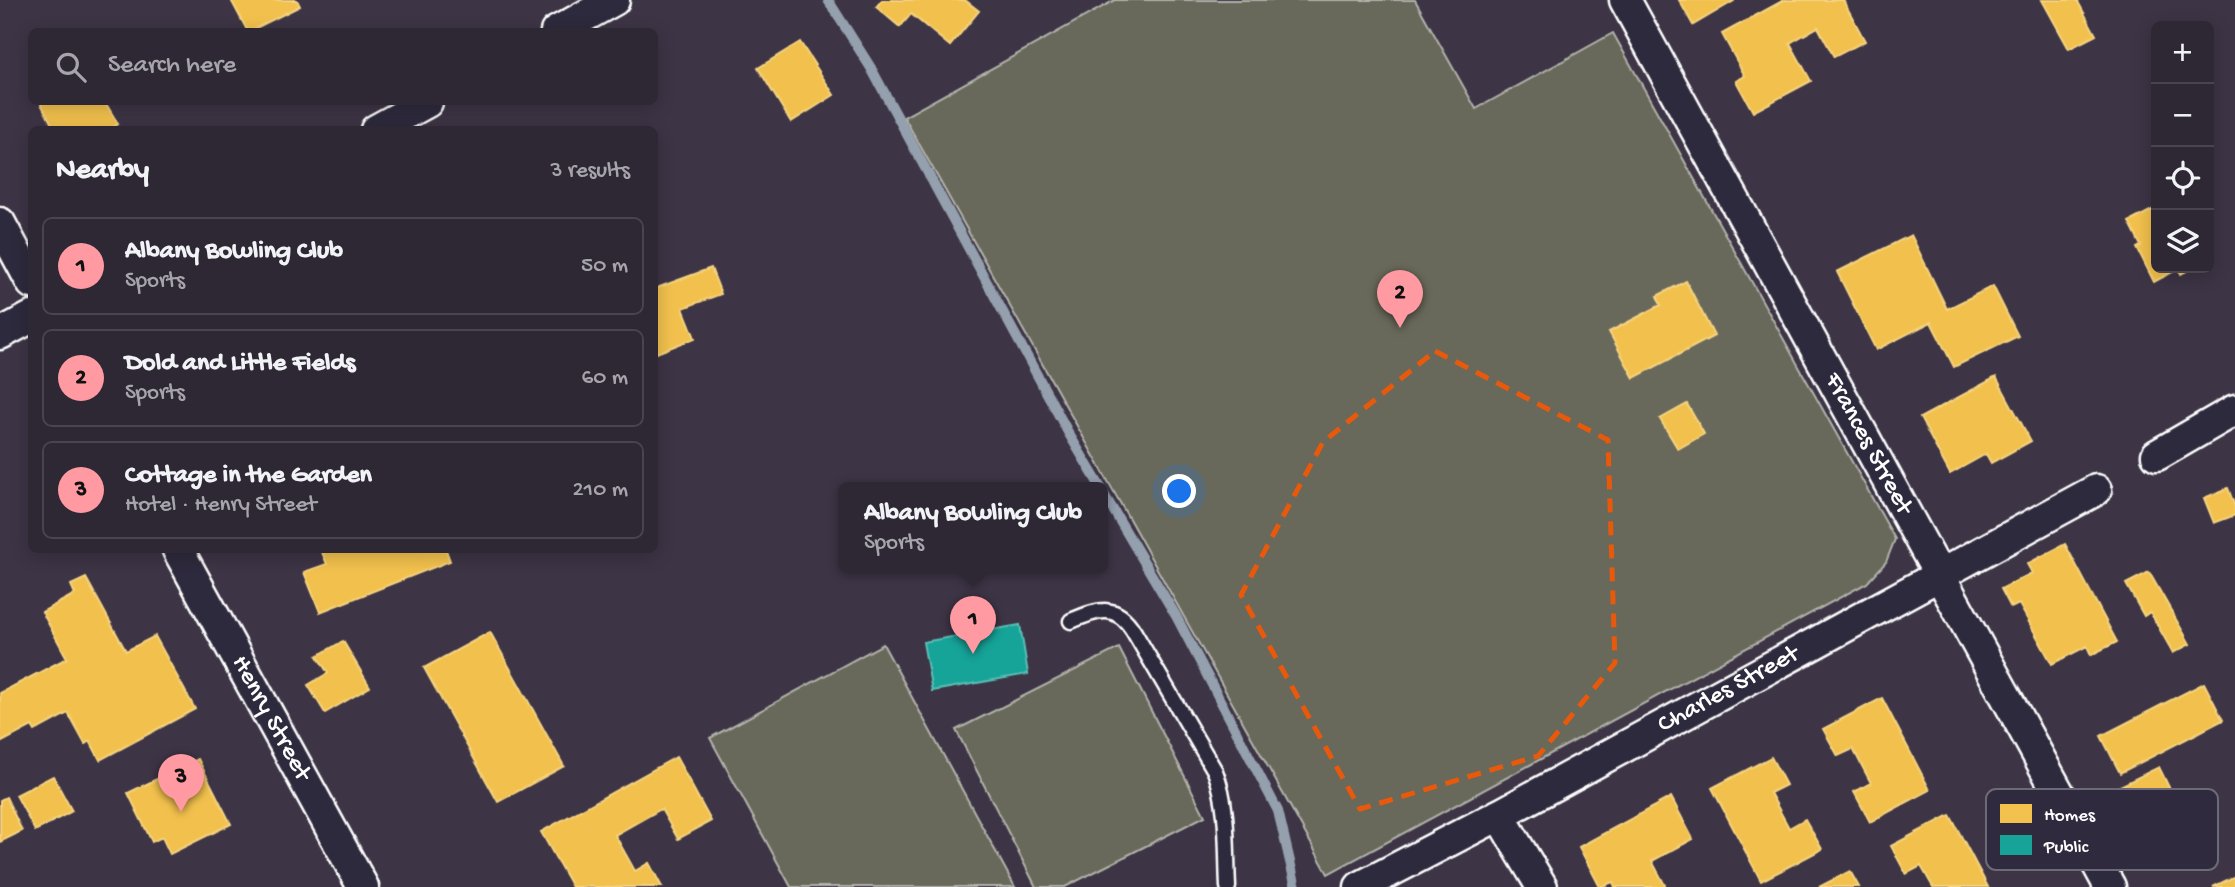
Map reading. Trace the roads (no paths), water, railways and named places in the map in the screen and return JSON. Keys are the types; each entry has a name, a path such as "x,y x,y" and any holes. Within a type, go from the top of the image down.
{"street":[{"path":"563,28 614,0"},
{"name":"Frances Street","path":"1625,0 2057,789"},
{"path":"383,126 422,105"},
{"path":"0,223 28,276"},
{"path":"0,334 28,319"},
{"path":"2157,455 2235,410"},
{"name":"Charles Street","path":"1360,887 1499,815 2096,490"},
{"name":"Henry Street","path":"179,553 363,887"},
{"path":"1499,815 1542,887"},
{"name":"Frances Street","path":"2101,870 2110,887"}],"lane":[{"path":"1071,621 1090,613 1108,611 1119,614 1135,632 1215,771 1221,787 1228,887"}],"waterway":[{"path":"828,0 871,68 1097,482"},
{"path":"1108,501 1176,616 1278,811 1296,887"}],"place":[{"name":"Dold and Little Fields","path":"1400,328"},
{"name":"Albany Bowling Club","path":"973,654"},
{"name":"Cottage in the Garden","path":"181,812"}]}
